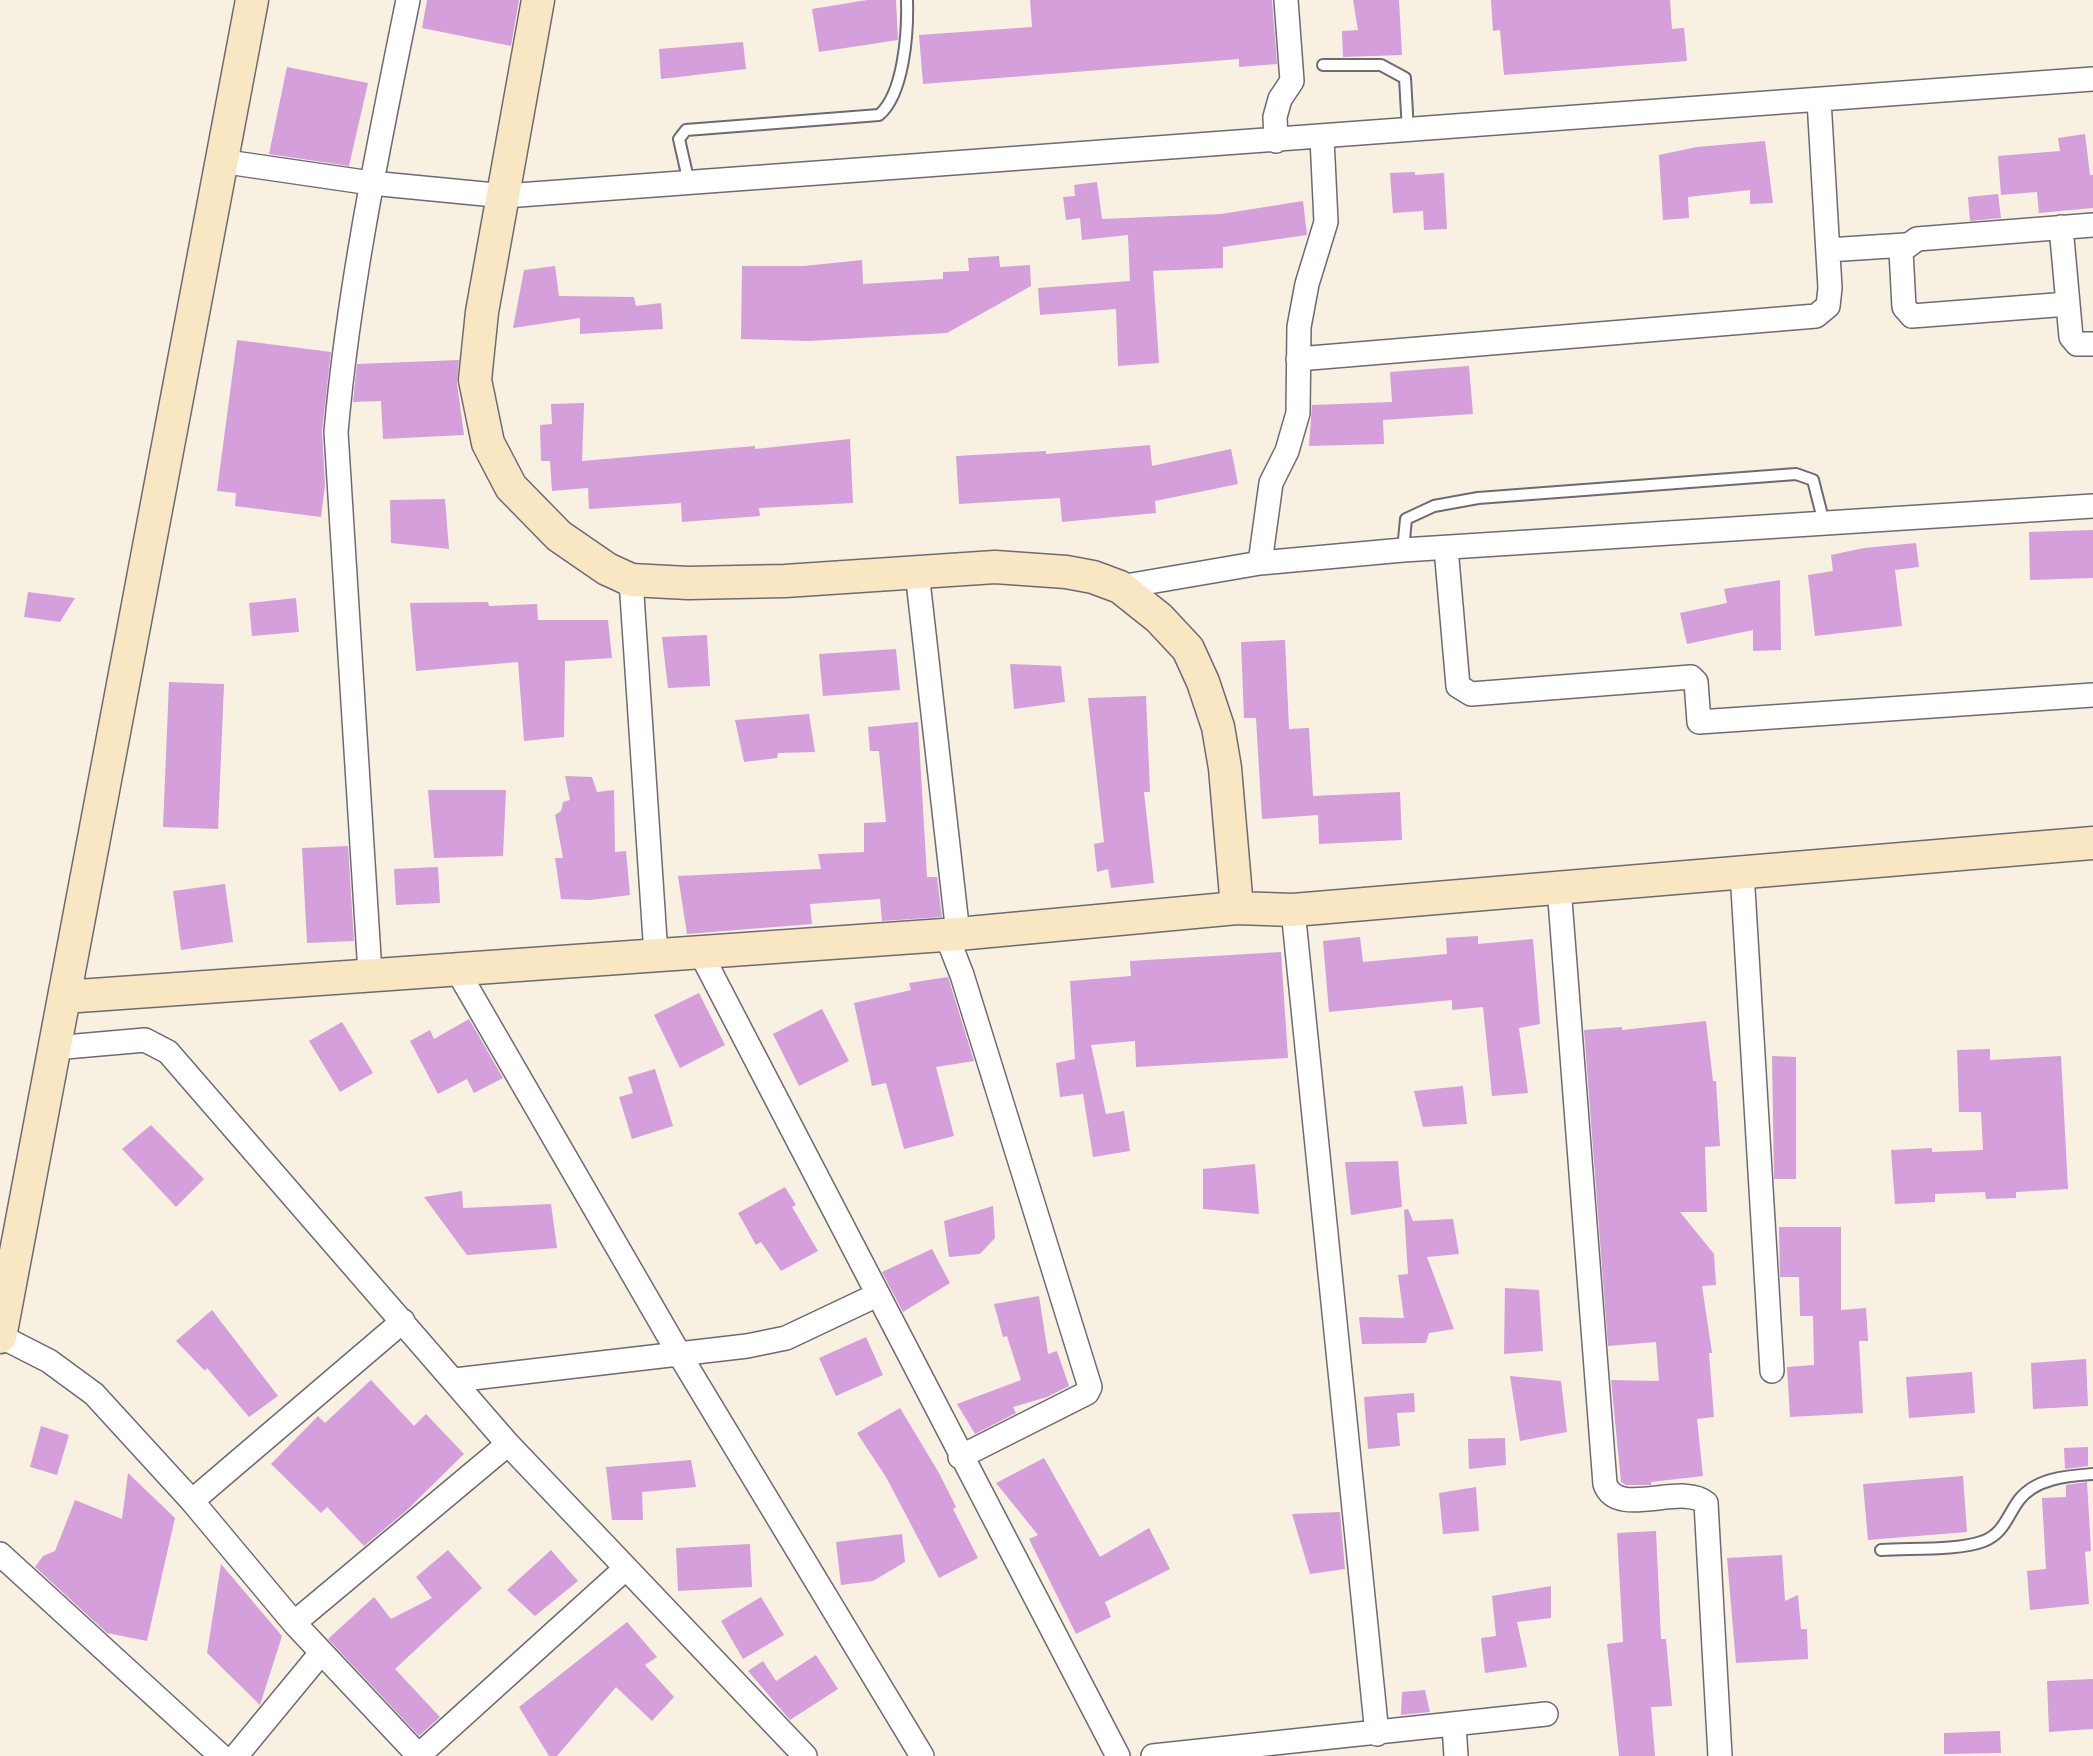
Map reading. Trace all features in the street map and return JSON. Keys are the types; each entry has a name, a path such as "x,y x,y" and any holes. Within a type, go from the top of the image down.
{"street":[{"path":"252,0 0,1337 49,1361 94,1394 192,1501 294,1623 419,1756 626,1568"},
{"path":"370,973 336,432 341,371 371,183 408,0"},
{"path":"538,0 505,197 482,312 475,380 488,443 511,487 559,536 607,569 631,580 688,583 785,581 917,572 1028,569 1093,577 1120,587 1159,618 1188,649 1203,682 1218,727 1225,768 1237,908"},
{"path":"1276,141 1275,117 1280,99 1292,81 1286,0"},
{"path":"220,161 371,183 505,197 2093,79"},
{"path":"1298,359 1816,316 1828,306 1828,250 1819,100"},
{"path":"1259,563 1271,483 1287,451 1298,413 1298,359 1307,284 1326,222 1322,138"},
{"path":"1828,250 1905,245 1917,239 2093,225"},
{"path":"2061,227 2071,337 2077,344 2093,344"},
{"path":"1905,245 1899,257 1904,307 1912,316 2068,304"},
{"path":"1120,587 1259,563 1403,550 2093,506"},
{"path":"1446,548 1454,665 1458,686 1471,694 1691,677 1696,682 1699,722 2093,695"},
{"path":"917,572 952,934 962,975 1090,1387 1087,1393 960,1457"},
{"path":"631,580 656,955"},
{"path":"64,997 370,973 457,970 952,934 1237,908 1293,910 2093,843"},
{"path":"1742,872 1772,1371"},
{"path":"1559,887 1605,1484 1608,1492 1620,1499 1692,1497 1706,1503 1720,1756"},
{"path":"1293,910 1377,1734"},
{"path":"700,952 960,1457 1118,1756"},
{"path":"457,970 677,1352 922,1756"},
{"path":"54,1048 145,1040 167,1052 508,1444 805,1756"},
{"path":"455,1380 786,1338 877,1295"},
{"path":"192,1501 403,1321"},
{"path":"294,1623 508,1444"},
{"path":"0,1554 221,1756"},
{"path":"236,1756 321,1653"},
{"path":"1153,1756 1207,1753 1546,1714"},
{"path":"1454,1725 1456,1756"}],"lane":[{"path":"689,183 679,139 686,130 880,115 891,105 895,90 908,25 907,0"},
{"path":"1323,65 1381,65 1405,78 1408,131"},
{"path":"1403,550 1406,519 1434,506 1540,492 1796,474 1813,480 1824,523"},
{"path":"1881,1550 1984,1541 2006,1524 2019,1499 2032,1488 2055,1479 2093,1474"}],"building":[{"path":"427,0 519,0 511,46 422,28"},
{"path":"867,0 896,0 898,40 819,52 812,9"},
{"path":"1030,0 1272,0 1277,64 1239,67 1239,59 923,84 919,35 1032,27"},
{"path":"1353,0 1399,0 1402,55 1343,57 1342,31 1358,30"},
{"path":"1491,0 1670,0 1672,29 1684,28 1687,61 1504,75 1500,30 1493,31"},
{"path":"743,42 746,69 661,79 659,49"},
{"path":"287,67 368,83 349,166 269,154"},
{"path":"2085,134 2090,175 2093,175 2093,208 2039,213 2037,192 2001,195 1998,156 2060,151 2058,138"},
{"path":"1765,141 1773,203 1750,204 1750,190 1688,197 1689,218 1663,220 1659,155 1697,147"},
{"path":"1415,172 1415,175 1444,173 1447,229 1424,230 1423,211 1393,213 1390,173"},
{"path":"1097,182 1102,219 1221,214 1303,201 1307,235 1223,247 1223,268 1153,271 1159,363 1118,366 1116,309 1040,315 1038,288 1130,281 1128,235 1082,240 1080,218 1066,220 1063,197 1075,196 1074,185"},
{"path":"1998,194 2001,218 1970,221 1968,197"},
{"path":"999,256 1000,267 1030,265 1031,286 947,333 809,341 741,339 742,266 804,266 862,260 863,284 943,279 943,272 969,271 968,258"},
{"path":"555,266 559,296 634,297 636,306 661,303 663,329 580,334 580,318 513,328 524,270"},
{"path":"237,340 331,352 322,431 325,485 321,517 235,506 236,493 217,491"},
{"path":"459,360 457,383 464,435 383,439 381,401 353,402 357,364"},
{"path":"1469,366 1473,414 1383,420 1384,444 1309,446 1312,405 1392,402 1390,372"},
{"path":"584,403 582,461 755,446 755,449 850,439 853,503 759,508 760,516 682,522 681,503 589,509 588,488 552,491 550,461 541,461 540,425 552,424 551,404"},
{"path":"1150,445 1152,466 1231,449 1238,484 1155,501 1156,513 1062,522 1060,498 959,504 956,456 1046,451 1046,454"},
{"path":"445,499 449,549 391,543 390,500"},
{"path":"2093,530 2093,578 2030,580 2029,532"},
{"path":"1916,543 1919,567 1895,570 1902,626 1815,636 1808,575 1833,571 1831,555 1864,548"},
{"path":"1780,580 1781,650 1753,651 1753,630 1687,644 1680,613 1727,603 1724,589"},
{"path":"28,592 75,598 60,622 24,617"},
{"path":"296,598 299,632 252,636 249,603"},
{"path":"488,602 489,606 537,604 538,620 608,620 612,658 565,661 564,737 524,741 518,662 416,671 410,603"},
{"path":"707,635 710,686 668,688 662,637"},
{"path":"1285,640 1289,729 1309,728 1313,796 1400,792 1402,840 1319,844 1318,815 1262,819 1256,718 1244,718 1241,642"},
{"path":"896,649 900,690 823,696 819,654"},
{"path":"1010,664 1061,666 1065,702 1014,709"},
{"path":"169,682 224,684 218,829 163,827"},
{"path":"1146,696 1150,792 1144,792 1154,883 1111,888 1108,869 1097,872 1094,844 1104,842 1088,698"},
{"path":"809,714 815,752 778,753 777,758 744,762 735,720"},
{"path":"918,722 927,877 937,877 942,917 882,921 880,899 810,904 812,924 687,934 678,876 821,869 818,854 864,852 864,823 886,822 879,751 870,751 868,727"},
{"path":"565,776 592,777 597,792 614,790 615,852 626,851 630,895 590,900 561,899 555,858 563,858 555,815 561,811 563,802 570,800"},
{"path":"428,790 506,790 503,856 434,858"},
{"path":"348,846 354,941 307,943 302,848"},
{"path":"438,867 440,903 396,905 394,869"},
{"path":"225,884 233,942 181,950 173,891"},
{"path":"1478,936 1478,944 1533,939 1540,1024 1519,1028 1528,1093 1492,1096 1483,1007 1452,1010 1452,1000 1329,1012 1323,941 1360,937 1363,962 1447,954 1446,938"},
{"path":"1281,952 1288,1058 1136,1067 1135,1041 1091,1045 1106,1114 1124,1111 1130,1151 1093,1157 1083,1094 1060,1097 1056,1063 1075,1059 1070,981 1131,976 1130,961"},
{"path":"948,977 974,1061 936,1067 954,1136 904,1149 886,1083 872,1086 854,1003 911,990 909,983"},
{"path":"699,993 725,1045 680,1068 654,1015"},
{"path":"822,1009 849,1061 799,1086 773,1034"},
{"path":"469,1019 503,1078 474,1093 467,1079 438,1094 410,1041 430,1030 434,1039"},
{"path":"1706,1021 1713,1081 1716,1081 1720,1146 1705,1147 1707,1212 1680,1212 1714,1254 1716,1285 1702,1286 1712,1353 1709,1353 1714,1417 1697,1419 1703,1476 1651,1482 1651,1485 1626,1485 1621,1482 1611,1380 1659,1381 1656,1342 1608,1346 1584,1030 1622,1027 1622,1030"},
{"path":"342,1022 373,1073 340,1092 309,1041"},
{"path":"1990,1049 1990,1060 2061,1056 2068,1189 2016,1192 2016,1198 1986,1199 1985,1192 1935,1194 1935,1202 1895,1204 1891,1150 1983,1150 1981,1112 1959,1112 1957,1050"},
{"path":"1772,1056 1796,1057 1796,1179 1774,1179"},
{"path":"655,1069 673,1126 632,1139 619,1097 633,1093 628,1077"},
{"path":"1463,1086 1467,1124 1423,1127 1414,1091"},
{"path":"151,1125 204,1179 176,1207 122,1149"},
{"path":"1398,1161 1402,1207 1351,1215 1345,1162"},
{"path":"1255,1164 1259,1214 1203,1209 1203,1169"},
{"path":"785,1187 796,1205 792,1207 818,1251 781,1271 761,1242 756,1245 738,1213"},
{"path":"462,1191 463,1208 551,1204 557,1248 467,1255 424,1197"},
{"path":"993,1206 995,1238 980,1254 949,1257 944,1221"},
{"path":"1408,1209 1413,1221 1453,1219 1459,1254 1427,1257 1454,1329 1429,1333 1426,1343 1362,1344 1359,1317 1404,1318 1398,1275 1408,1274 1404,1210"},
{"path":"1779,1227 1841,1227 1841,1310 1866,1308 1868,1341 1859,1341 1863,1413 1790,1417 1787,1367 1814,1365 1813,1316 1800,1316 1799,1277 1780,1277"},
{"path":"932,1249 950,1283 903,1312 882,1272"},
{"path":"1505,1288 1539,1290 1543,1351 1504,1354"},
{"path":"1039,1296 1048,1354 1057,1351 1069,1386 1047,1397 1013,1407 1016,1413 975,1434 957,1404 1021,1380 1007,1336 1003,1337 994,1304"},
{"path":"212,1310 278,1396 249,1417 207,1368 205,1371 176,1341"},
{"path":"866,1337 883,1375 836,1396 819,1358"},
{"path":"2086,1359 2088,1406 2033,1409 2031,1363"},
{"path":"1972,1372 1975,1413 1909,1418 1906,1377"},
{"path":"1510,1376 1561,1381 1567,1432 1520,1441"},
{"path":"371,1380 414,1426 426,1414 464,1454 406,1511 364,1546 327,1507 321,1513 271,1464 318,1416 325,1423"},
{"path":"1414,1393 1415,1412 1397,1413 1400,1446 1368,1449 1364,1397"},
{"path":"900,1408 939,1473 956,1507 953,1509 978,1558 939,1578 886,1477 857,1433"},
{"path":"41,1426 69,1435 57,1475 30,1467"},
{"path":"1505,1438 1506,1465 1469,1469 1468,1439"},
{"path":"2088,1447 2088,1466 2065,1469 2064,1448"},
{"path":"1044,1458 1100,1557 1149,1528 1170,1569 1105,1602 1111,1617 1076,1634 1029,1539 1038,1535 996,1483"},
{"path":"691,1460 696,1487 642,1492 643,1520 612,1520 606,1467"},
{"path":"128,1473 175,1518 147,1641 107,1633 35,1567 43,1556 55,1551 75,1500 122,1519"},
{"path":"1963,1476 1967,1532 1868,1540 1863,1484"},
{"path":"2087,1482 2091,1551 2085,1552 2089,1604 2030,1610 2027,1571 2046,1569 2042,1498 2066,1497 2066,1485"},
{"path":"1476,1487 1479,1531 1443,1534 1439,1493"},
{"path":"1340,1512 1345,1569 1310,1574 1292,1514"},
{"path":"1656,1531 1661,1639 1666,1639 1672,1706 1651,1707 1655,1756 1619,1756 1607,1644 1623,1642 1617,1533"},
{"path":"902,1534 905,1562 873,1581 841,1585 836,1542"},
{"path":"750,1544 752,1587 678,1591 676,1548"},
{"path":"448,1550 482,1588 395,1669 440,1717 419,1736 328,1639 374,1597 391,1619 432,1598 416,1577"},
{"path":"551,1550 578,1581 535,1616 507,1590"},
{"path":"1782,1555 1785,1601 1798,1595 1801,1629 1807,1629 1808,1659 1736,1663 1727,1558"},
{"path":"221,1564 282,1636 260,1705 207,1653"},
{"path":"1551,1586 1551,1618 1517,1622 1527,1667 1485,1673 1481,1638 1496,1636 1492,1596"},
{"path":"761,1597 784,1635 743,1659 721,1621"},
{"path":"627,1622 657,1657 645,1665 674,1697 652,1721 616,1687 557,1756 549,1756 519,1707"},
{"path":"816,1655 838,1689 790,1720 748,1671 763,1661 776,1681"},
{"path":"2093,1679 2093,1729 2049,1732 2047,1681"},
{"path":"1425,1690 1430,1712 1401,1715 1402,1692"},
{"path":"2000,1731 2001,1753 1944,1754 1944,1733"}]}
